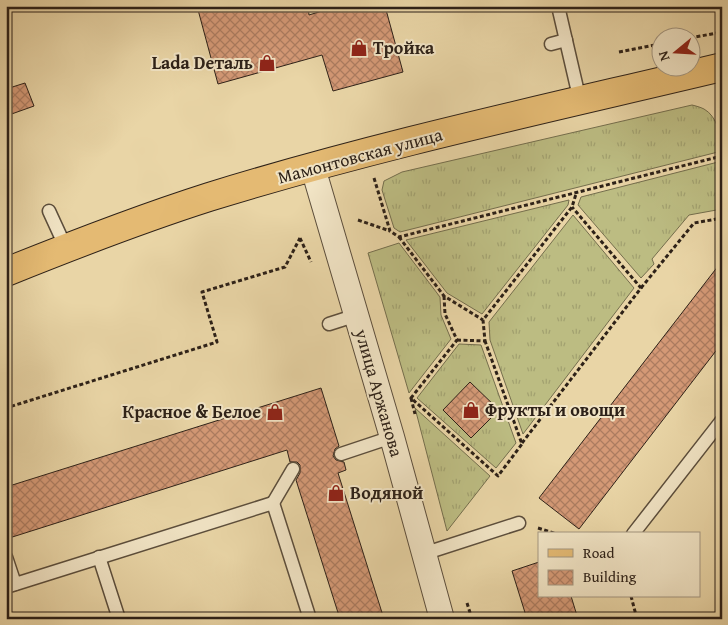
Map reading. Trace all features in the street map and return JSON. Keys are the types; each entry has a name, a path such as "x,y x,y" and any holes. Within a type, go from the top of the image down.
{"main road":[{"name":"Мамонтовская улица","path":"6,272 66,248 191,203 365,153 722,67"}],"street":[{"name":"улица Аржанова","path":"313,168 392,437 442,619"}],"lane":[{"path":"558,6 580,101"},
{"path":"551,44 566,40"},
{"path":"49,211 66,248"},
{"path":"329,324 357,315"},
{"path":"634,532 722,420"},
{"path":"341,454 392,437"},
{"path":"6,558 10,585 273,503 293,469"},
{"path":"273,503 310,619"},
{"path":"423,554 518,523"},
{"path":"99,557 118,619"}],"path":[{"path":"700,36 722,32"},
{"path":"619,52 650,46"},
{"path":"399,238 722,156"},
{"path":"373,178 390,231"},
{"path":"522,444 485,340 483,320 572,207 576,194"},
{"path":"572,207 641,288"},
{"path":"457,340 411,398 498,476 641,288 694,223 722,218"},
{"path":"358,220 390,231 399,238 444,296 483,320"},
{"path":"6,410 9,407 217,342 202,292 285,267 300,238"},
{"path":"444,296 445,314 457,340"},
{"path":"457,340 485,340"},
{"path":"632,598 637,619"}],"green space":[{"path":"692,105 709,112 720,133 722,151 400,232 394,228 382,190 384,181 402,172"},
{"path":"722,161 722,209 689,215 652,259 654,264 641,278 578,205 581,197"},
{"path":"569,200 568,205 482,314 447,293 406,240"},
{"path":"573,215 634,288 523,434 490,340 489,322"},
{"path":"399,243 440,297 441,315 451,339 409,393 368,253"},
{"path":"459,344 481,345 516,443 496,468 417,398"},
{"path":"415,408 490,476 447,531"}],"building":[{"path":"197,6 308,6 309,15 338,6 385,6 403,72 333,91 322,55 218,84"},
{"path":"25,83 34,106 6,116 6,89"},
{"path":"722,261 722,343 579,529 539,498"},
{"name":"Фрукты и овощи","path":"470,382 499,410 471,438 443,410"},
{"path":"321,388 339,446 335,449 333,456 336,460 344,462 346,470 338,473 384,619 340,619 296,480 300,473 300,465 297,462 290,462 287,450 6,539 6,487"},
{"path":"538,562 538,598 572,598 578,619 527,619 512,571"}],"place":[{"name":"Тройка","path":"359,48"},
{"name":"Lada Dеталь","path":"267,63"},
{"name":"Фрукты и овощи","path":"471,410"},
{"name":"Красное & Белое","path":"275,412"},
{"name":"Водяной","path":"336,493"}]}
